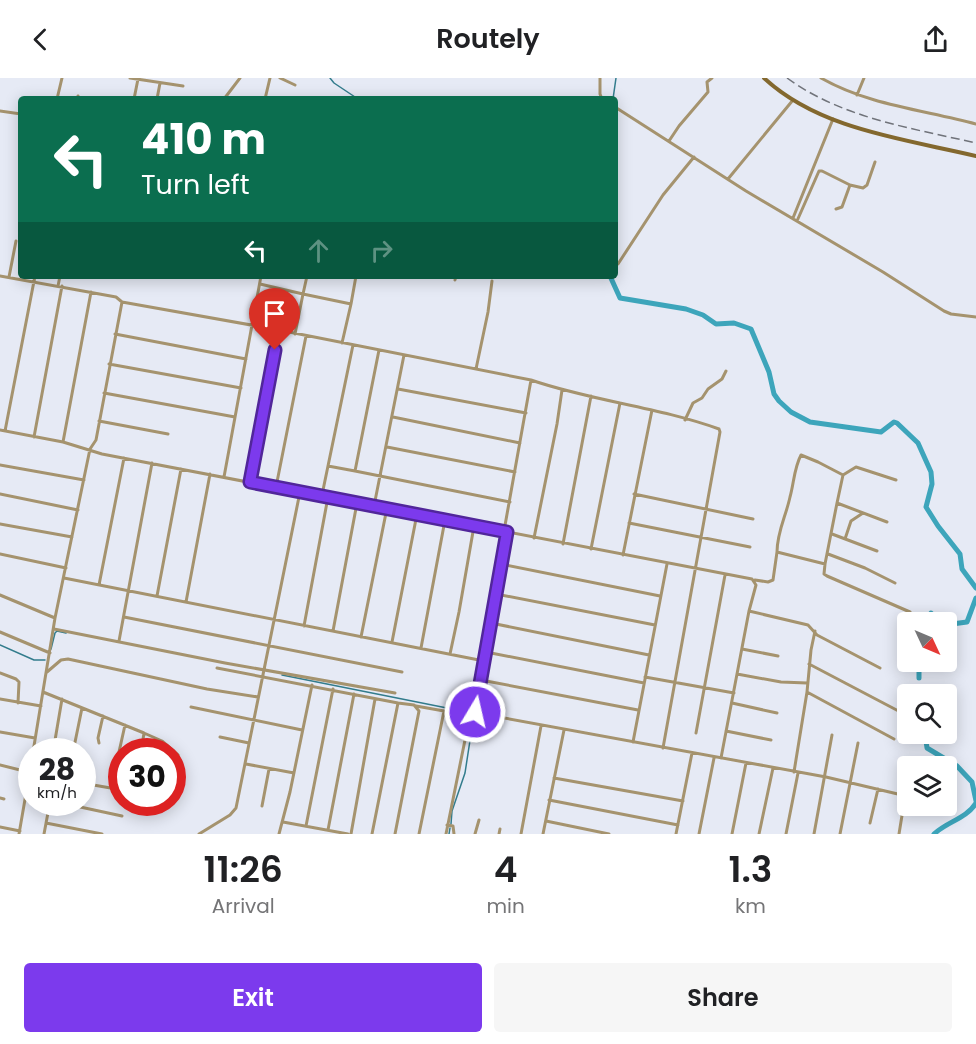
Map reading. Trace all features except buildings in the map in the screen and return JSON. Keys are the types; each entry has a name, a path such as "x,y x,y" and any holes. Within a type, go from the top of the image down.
{"main road":[{"path":"764,78 793,100 862,130 976,156"}],"street":[{"path":"58,96 62,78"},
{"path":"130,78 183,86"},
{"path":"226,96 240,78"},
{"path":"266,96 270,78"},
{"path":"280,78 295,85"},
{"path":"600,78 601,96"},
{"path":"669,141 708,92 707,82 712,78"},
{"path":"820,78 872,100 976,124"},
{"path":"857,95 864,78"},
{"path":"135,96 138,79"},
{"path":"158,96 160,83"},
{"path":"728,179 793,100"},
{"path":"618,109 944,311 976,317"},
{"path":"0,111 18,114"},
{"path":"793,218 833,119"},
{"path":"618,264 663,195 694,157"},
{"path":"797,221 819,171 850,185 863,188 866,187 875,162"},
{"path":"836,209 842,207 850,185"},
{"path":"9,277 16,241"},
{"path":"0,283 1,276 18,279"},
{"path":"19,279 116,297 122,302 279,330 531,380 562,390 652,410 717,428 720,432 707,509 663,747"},
{"path":"5,431 34,279"},
{"path":"34,437 60,279"},
{"path":"224,477 261,279"},
{"path":"295,334 306,279"},
{"path":"342,343 355,279"},
{"path":"476,369 492,281"},
{"path":"260,284 351,304"},
{"path":"63,442 91,292"},
{"path":"0,732 35,738 55,618 90,449 96,440 122,302"},
{"path":"250,482 279,330"},
{"path":"115,334 246,359"},
{"path":"276,487 306,336"},
{"path":"322,495 353,345"},
{"path":"355,471 379,350"},
{"path":"374,506 404,355"},
{"path":"109,364 241,388"},
{"path":"686,420 693,403 702,398 708,389 722,379 726,371"},
{"path":"446,834 465,740 476,708 531,380"},
{"path":"398,389 526,413"},
{"path":"534,538 562,390"},
{"path":"104,393 236,417"},
{"path":"563,544 591,396"},
{"path":"591,549 620,403"},
{"path":"622,555 652,410"},
{"path":"393,417 520,443"},
{"path":"99,421 168,434"},
{"path":"0,430 63,442 102,454 322,495 695,570 768,582 773,580 777,538 785,518 795,471 801,455 843,475"},
{"path":"387,447 516,472"},
{"path":"99,585 124,458"},
{"path":"119,641 152,463"},
{"path":"0,465 84,480"},
{"path":"328,466 510,502"},
{"path":"896,480 856,467 843,475 824,573 910,612"},
{"path":"157,596 181,469"},
{"path":"186,602 210,474"},
{"path":"199,834 234,812 246,764 300,492"},
{"path":"0,494 78,510"},
{"path":"634,494 753,519"},
{"path":"304,626 328,497"},
{"path":"333,632 357,503"},
{"path":"837,503 887,522"},
{"path":"362,637 387,508"},
{"path":"845,539 851,521 863,513"},
{"path":"392,642 417,514"},
{"path":"421,648 445,520"},
{"path":"0,524 72,537"},
{"path":"629,524 750,547"},
{"path":"450,654 474,526"},
{"path":"832,534 878,551"},
{"path":"777,552 825,564"},
{"path":"0,554 66,568"},
{"path":"828,554 865,568 895,583"},
{"path":"501,564 660,596"},
{"path":"633,742 667,564"},
{"path":"696,734 725,575"},
{"path":"64,578 484,661"},
{"path":"721,758 756,585 754,580"},
{"path":"496,594 655,625"},
{"path":"0,595 55,618"},
{"path":"749,611 808,625 818,635 880,668"},
{"path":"124,617 402,672"},
{"path":"491,622 649,655"},
{"path":"54,628 395,693"},
{"path":"786,834 815,631"},
{"path":"0,632 50,653"},
{"path":"742,649 777,656"},
{"path":"486,652 644,683"},
{"path":"47,672 61,660 68,659 197,687 258,697"},
{"path":"809,664 897,710"},
{"path":"216,668 375,699 444,711 475,713 850,782 905,797 899,834"},
{"path":"0,673 19,682 18,703"},
{"path":"737,674 781,682 807,683"},
{"path":"645,677 734,693"},
{"path":"481,680 639,710"},
{"path":"279,834 312,685"},
{"path":"306,826 333,689"},
{"path":"44,692 155,738"},
{"path":"807,692 894,739"},
{"path":"328,830 354,694"},
{"path":"0,699 41,706"},
{"path":"55,738 62,699"},
{"path":"283,822 350,834 375,699"},
{"path":"372,834 398,703"},
{"path":"732,703 777,713"},
{"path":"395,834 418,711 416,706"},
{"path":"191,707 302,730"},
{"path":"76,738 82,708"},
{"path":"419,834 444,711"},
{"path":"99,743 103,716"},
{"path":"122,738 125,725"},
{"path":"521,834 541,726"},
{"path":"543,834 564,730"},
{"path":"726,731 771,740"},
{"path":"143,738 144,733"},
{"path":"814,834 832,735"},
{"path":"220,737 249,743"},
{"path":"840,834 858,742"},
{"path":"676,834 692,753"},
{"path":"699,834 714,758"},
{"path":"732,834 746,763"},
{"path":"246,764 294,772"},
{"path":"0,765 18,769"},
{"path":"759,834 773,768"},
{"path":"262,806 269,769"},
{"path":"554,778 683,801"},
{"path":"870,823 878,789"},
{"path":"549,800 678,825"},
{"path":"0,827 20,832 23,816"},
{"path":"44,834 47,816"},
{"path":"475,834 479,820"},
{"path":"546,821 609,834"},
{"path":"46,823 102,834"},
{"path":"447,825 453,826 454,834"},
{"path":"209,834 211,826"},
{"path":"499,834 500,829"}],"waterway":[{"path":"330,78 354,96"},
{"path":"613,96 616,78"},
{"path":"611,279 620,298 686,309 703,315 716,324 734,323 751,329 769,372 774,394 791,412 810,422 881,432 894,422 897,423 918,443 931,472 932,484 926,507 960,554 962,569 976,588"},
{"path":"957,623 967,622 976,598"},
{"path":"51,649 55,633 57,631 66,633"},
{"path":"0,645 34,660 45,660"},
{"path":"919,672 919,678"},
{"path":"282,675 462,711"},
{"path":"451,824 452,811 465,773 473,721"},
{"path":"926,744 927,748 957,766 972,782 976,801"},
{"path":"934,834 967,813 976,803"},
{"path":"449,834 450,828"}],"railway":[{"path":"787,78 808,92 854,112 878,120 976,143"}],"route":[{"path":"275,350 250,482 507,532 475,712"}]}
